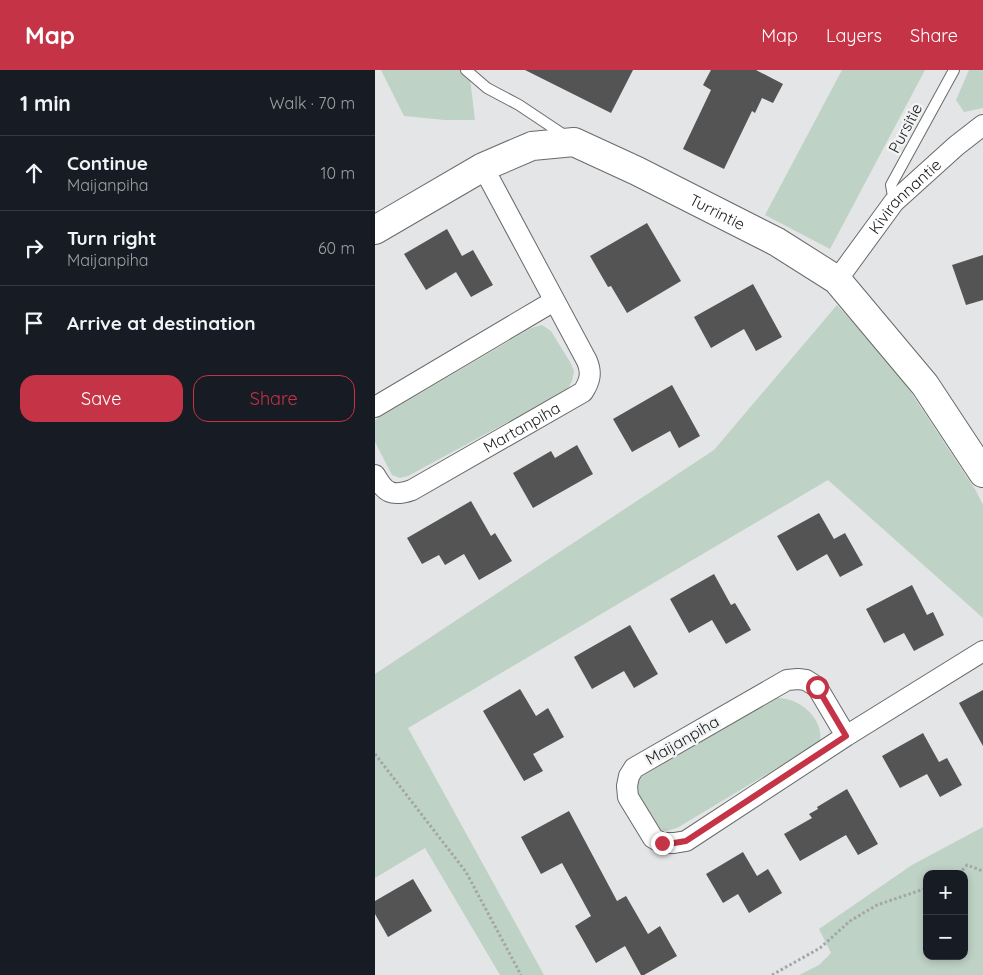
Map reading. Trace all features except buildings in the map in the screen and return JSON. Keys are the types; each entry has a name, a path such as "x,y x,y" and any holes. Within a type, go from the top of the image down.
{"street":[{"name":"Kivirannantie","path":"837,280 894,202 956,146 983,125"},
{"path":"375,230 483,167 532,146 574,142"},
{"name":"Turrintie","path":"574,142 637,171 777,242 837,280 925,385 983,473"},
{"name":"Martanpiha","path":"375,475 382,488 388,492 403,493 412,490 583,392 588,385 591,369 483,167"},
{"path":"375,407 554,301"},
{"name":"Maijanpiha","path":"846,736 817,687 806,680 787,680 634,768 629,776 627,786 628,797 653,838 662,843 686,841 846,736 983,651"}],"lane":[{"path":"466,70 487,88 519,106 574,142"},
{"name":"Pursitie","path":"894,202 891,185 953,70"}],"path":[{"path":"375,754 466,872 521,975"},
{"path":"963,870 967,865 983,871"},
{"path":"772,975 820,948 850,921 877,905 923,889"}],"green space":[{"path":"381,70 469,70 475,120 445,120 404,116"},
{"path":"842,70 925,70 830,249 765,215"},
{"path":"969,70 983,70 983,108 964,112 956,100"},
{"path":"837,305 895,368 976,491 983,505 983,618 828,480 408,728 544,975 500,975 425,848 375,878 375,674 714,450"},
{"path":"542,325 551,331 574,371 572,381 567,390 408,476 400,478 392,475 375,442 375,420 531,328"},
{"path":"776,698 793,701 801,705 814,717 820,733 820,742 677,828 666,831 656,828 636,794 636,785 641,777"},
{"path":"983,827 983,975 799,975 819,965 831,953 819,929 912,865"}],"route":[{"path":"662,843 686,841 846,736 817,687"}]}
